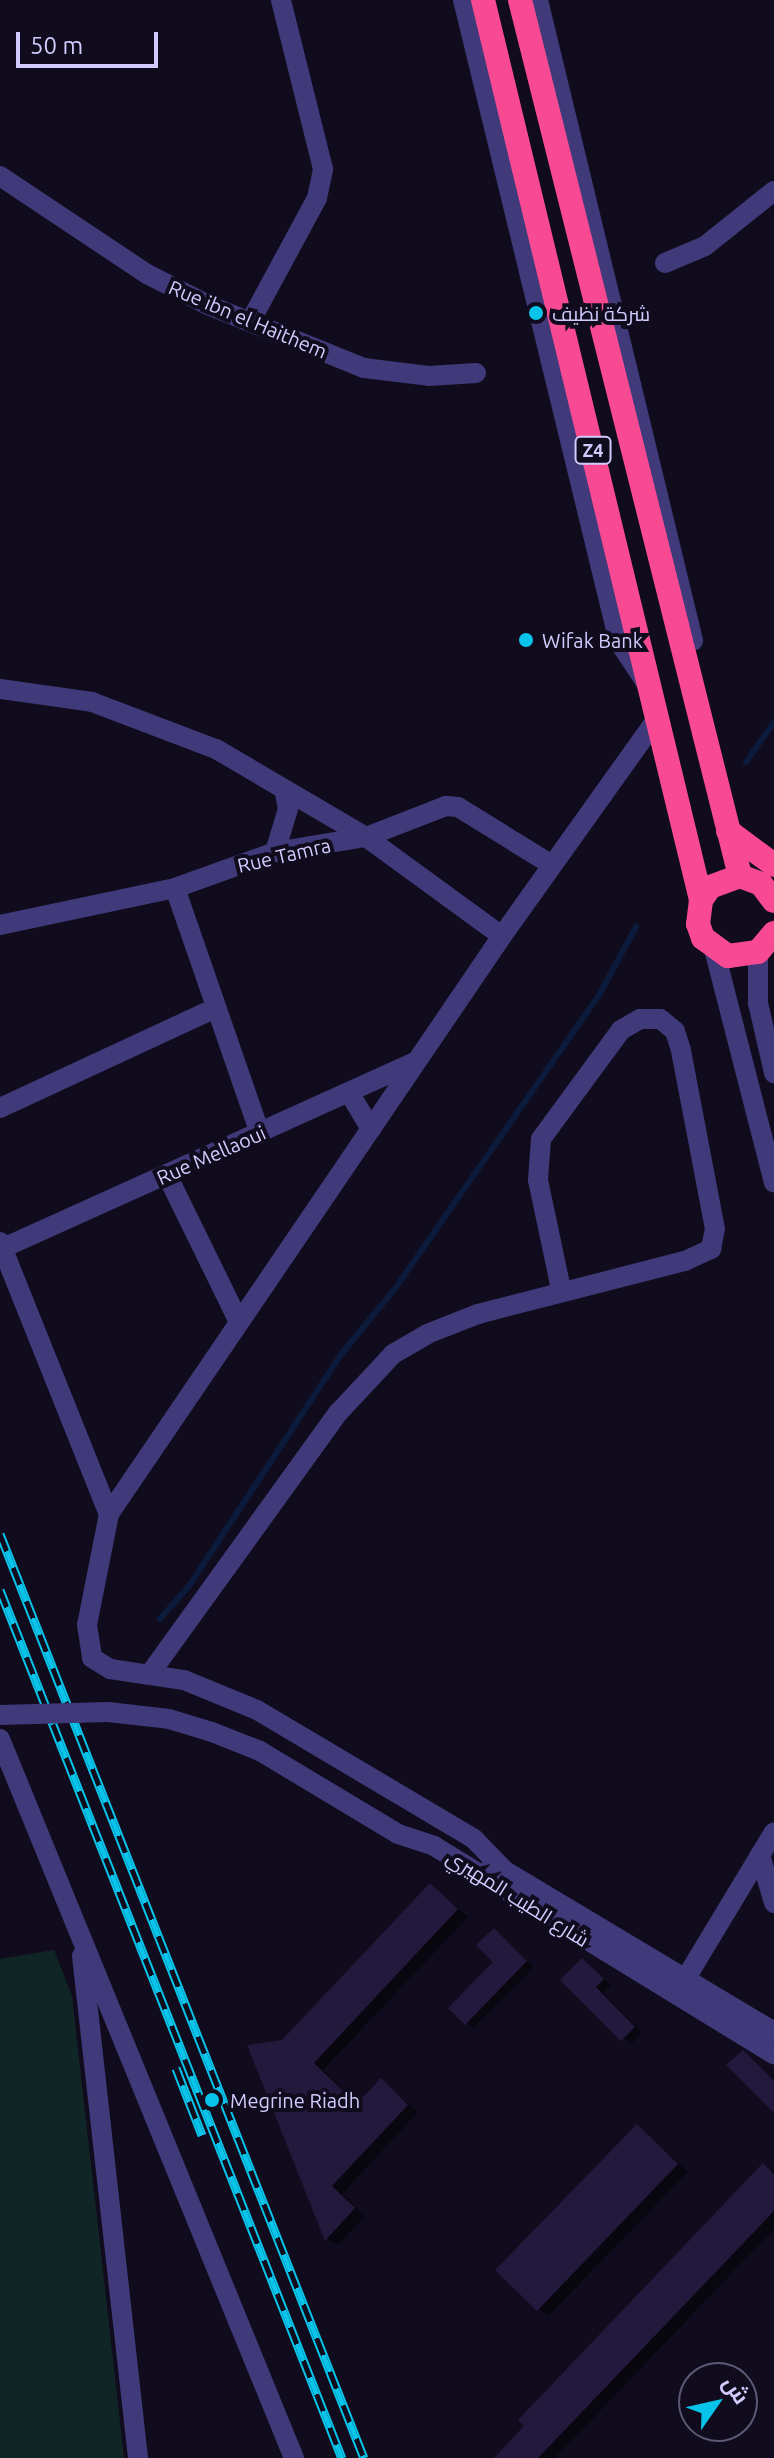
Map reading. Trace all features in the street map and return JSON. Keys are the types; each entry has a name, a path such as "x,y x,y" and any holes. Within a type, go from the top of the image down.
{"highway":[{"name":"Z4","path":"483,0 701,900"},
{"name":"Z4","path":"520,0 717,796 740,876"},
{"path":"728,831 774,865"},
{"path":"768,943 743,957 714,949 698,924 701,900 717,883 740,876 773,895"}],"street":[{"path":"250,322 317,198 323,169 281,0"},
{"path":"463,0 619,642 651,690"},
{"path":"538,0 723,765 726,787 717,796"},
{"name":"Rue ibn el Haithem","path":"0,176 147,274 250,322 364,368 429,376 476,373"},
{"path":"665,263 705,246 774,191"},
{"path":"0,689 63,695 146,719 216,749 366,837 502,936"},
{"path":"504,1870 474,1839 292,1729 216,1692 99,1665 87,1649 109,1514 502,936 658,717"},
{"path":"275,852 288,809 284,789"},
{"name":"Rue Tamra","path":"0,925 175,888 275,852 366,837 432,810 458,807 552,865"},
{"path":"175,888 213,1009 260,1134"},
{"path":"768,943 758,1003 774,1073"},
{"path":"714,949 774,1182"},
{"path":"0,1108 213,1009"},
{"path":"149,1675 339,1412 378,1368 427,1334 561,1289 685,1261 714,1244 681,1050 675,1031 660,1019 640,1019 621,1030 541,1139 538,1180 561,1289"},
{"name":"Rue Mellaoui","path":"1,1245 260,1134 418,1060"},
{"path":"350,1094 371,1129"},
{"path":"167,1175 239,1322"},
{"path":"1,1245 109,1514"},
{"path":"0,1715 108,1712 169,1719 260,1751 398,1834 434,1846"},
{"path":"0,1739 10,1782 79,1932 294,2458"},
{"path":"686,1978 774,1832"},
{"name":"شارع الطيب المهيري","path":"434,1846 453,1842 774,2032"},
{"name":"شارع الطيب المهيري","path":"434,1846 774,2054"},
{"path":"760,1855 774,1903"},
{"path":"79,1932 138,2458"}],"green space":[{"path":"54,1950 72,1996 124,2458 0,2458 0,1959"}],"building":[{"path":"430,1883 458,1909 314,2063 357,2104 381,2078 408,2105 332,2186 355,2208 325,2241 247,2045 282,2040"},
{"path":"494,1928 527,1961 465,2025 448,2008 493,1962 476,1945"},
{"path":"582,1958 604,1979 596,1987 635,2027 621,2041 560,1980"},
{"path":"743,2050 774,2081 774,2113 726,2065"},
{"path":"637,2124 678,2164 537,2311 495,2270"},
{"path":"763,2163 774,2174 774,2211 538,2458 494,2458 524,2426 518,2420"}],"waterway":[{"path":"746,762 774,722"},
{"path":"160,1619 189,1586 343,1352 394,1290 598,997 636,927"}],"railway":[{"path":"0,1534 364,2458"},
{"path":"0,1590 342,2458"},
{"path":"176,2068 202,2135"}],"place":[{"name":"شركة نظيف","path":"536,313"},
{"name":"Wifak Bank","path":"526,640"},
{"name":"Megrine Riadh","path":"212,2100"}]}
